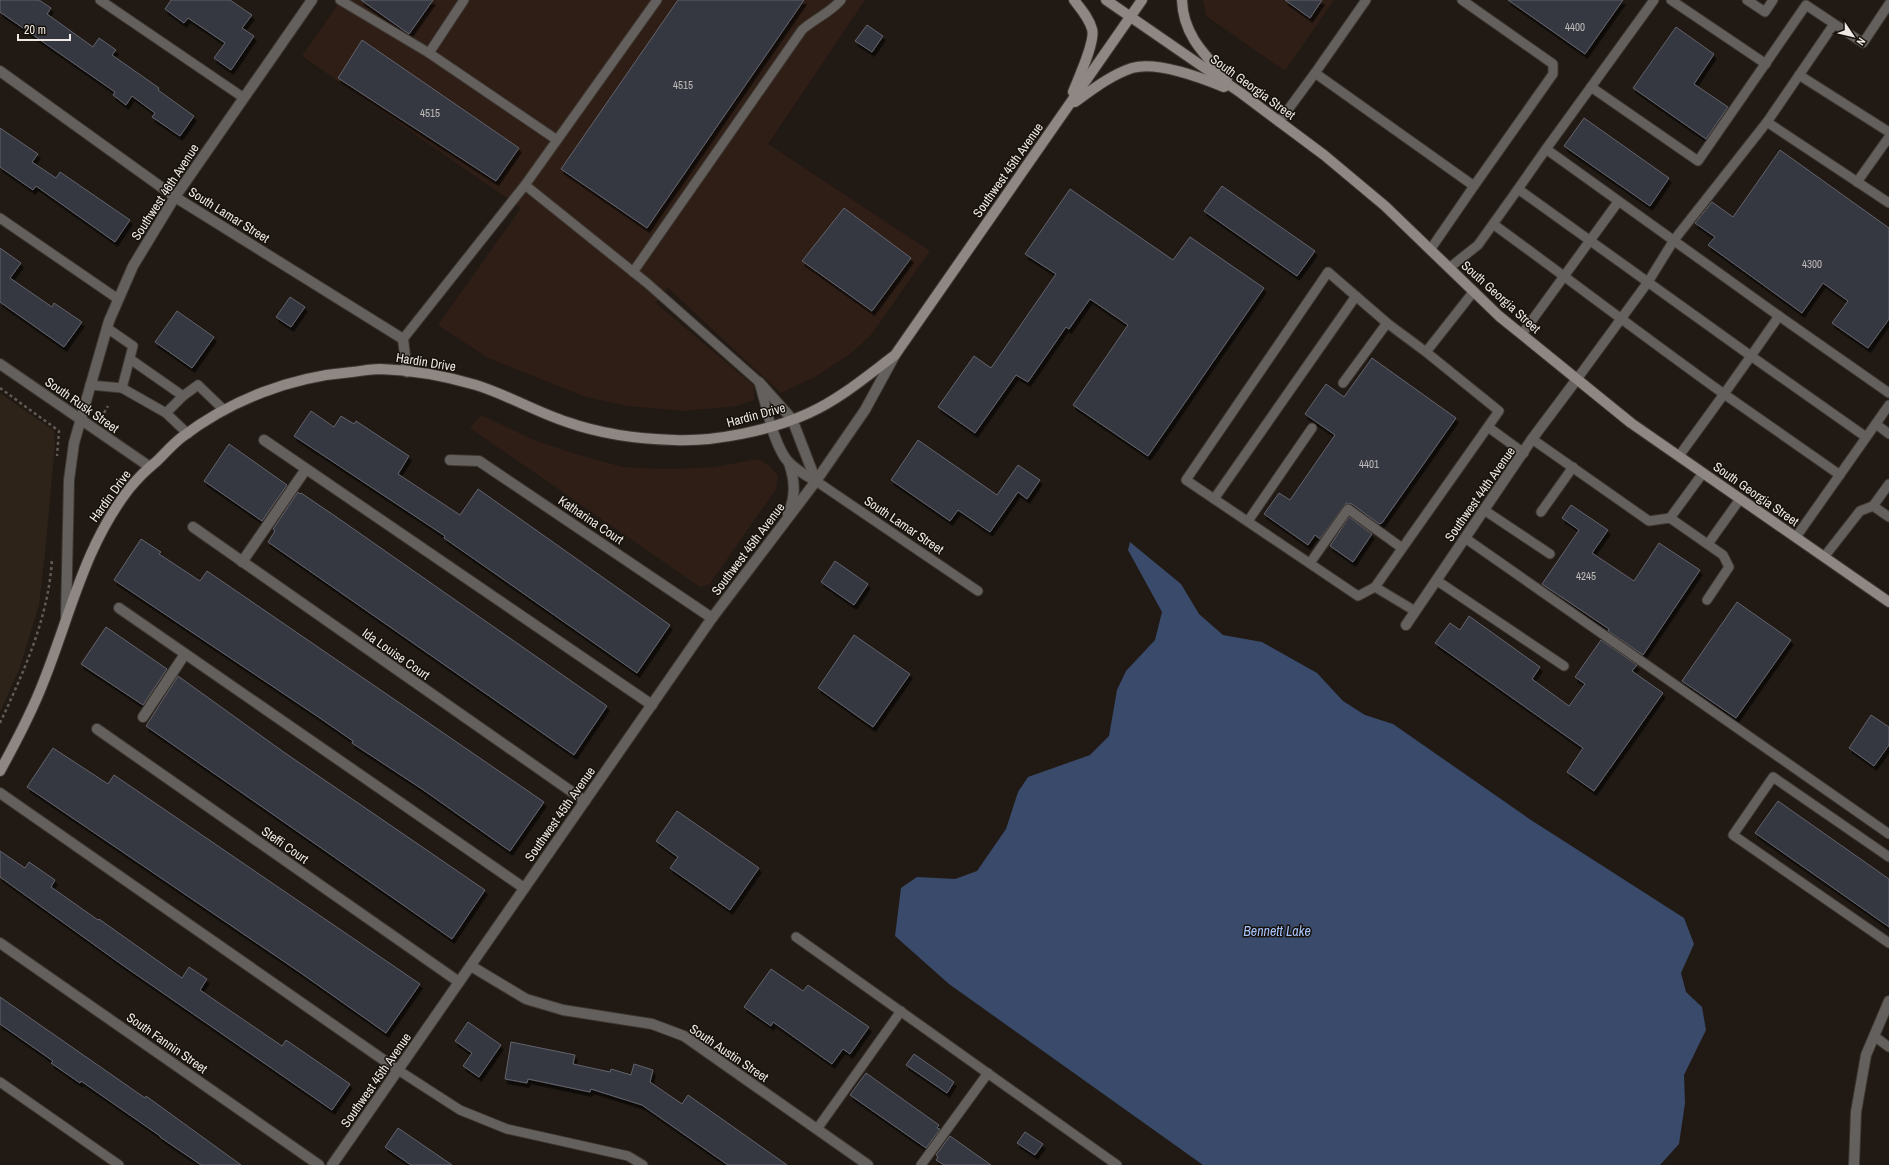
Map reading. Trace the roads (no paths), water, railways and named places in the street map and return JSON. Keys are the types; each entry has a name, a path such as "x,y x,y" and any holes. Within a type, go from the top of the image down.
{"main road":[{"path":"1068,107 1090,49 1093,31 1085,14 1074,0"},
{"name":"South Georgia Street","path":"1106,0 1241,93 1324,155 1385,206 1449,268 1522,334 1631,423 1889,602"},
{"name":"Southwest 45th Avenue","path":"895,355 1142,0"},
{"path":"1182,0 1184,18 1188,31 1204,55 1241,93"},
{"path":"1068,107 1104,81 1134,68 1156,68 1194,75 1241,93"},
{"name":"Hardin Drive","path":"66,621 77,586 101,530 130,488 150,467 188,434 224,410 253,396 275,388 325,374 379,369 438,375 478,386 569,423 608,433 641,438 678,440 720,437 754,431 808,413 840,395 895,355"},
{"path":"0,771 23,731 66,621"}],"street":[{"name":"Southwest 46th Avenue","path":"66,621 69,480 74,444 107,328 118,299 133,266 175,197 310,1"},
{"name":"South Lamar Street","path":"0,71 175,197 403,339"},
{"path":"403,339 407,372"},
{"name":"Southwest 45th Avenue","path":"332,1165 712,618 816,481 865,410 895,355"},
{"name":"South Rusk Street","path":"0,364 150,467"},
{"name":"Southwest 44th Avenue","path":"1406,625 1524,453 1532,439 1577,379"},
{"path":"759,382 792,419 816,481"},
{"path":"771,426 780,451 789,463 798,471 816,481"},
{"path":"264,440 652,705"},
{"name":"Katharina Court","path":"450,460 479,461 712,618"},
{"path":"781,527 793,498 794,483 789,463"},
{"path":"242,562 306,469"},
{"name":"Ida Louise Court","path":"193,527 585,801"},
{"path":"119,608 524,888"},
{"path":"143,717 185,654"},
{"name":"Steffi Court","path":"97,729 459,982"},
{"path":"0,793 398,1070"},
{"name":"South Fannin Street","path":"0,943 319,1165"},
{"name":"South Austin Street","path":"471,966 526,1000 563,1010 652,1024 684,1036 868,1165"},
{"path":"1854,1165 1856,1112 1866,1055 1889,1001"}],"lane":[{"path":"100,0 244,98"},
{"path":"340,0 429,53 557,140"},
{"path":"429,53 464,0"},
{"path":"403,339 525,184 657,0"},
{"path":"633,272 802,30 813,20 828,12 840,0"},
{"path":"1279,122 1366,0"},
{"path":"1430,250 1553,74 1553,64 1462,0"},
{"path":"1449,268 1478,245 1654,0"},
{"path":"1671,0 1766,64"},
{"path":"1747,0 1765,12 1773,0"},
{"path":"1798,0 1863,43 1889,4"},
{"path":"1591,88 1698,161 1806,5"},
{"path":"1577,379 1648,282 1674,240 1750,146 1834,24"},
{"path":"1315,72 1474,186"},
{"path":"1799,75 1889,132"},
{"path":"1767,122 1889,203"},
{"path":"1857,182 1889,137"},
{"path":"1546,150 1889,393"},
{"path":"525,184 633,272 759,382 771,426"},
{"path":"1518,189 1866,437"},
{"path":"1522,334 1618,202"},
{"path":"0,218 118,299"},
{"path":"1493,224 1564,276 1620,320 1840,475"},
{"path":"1328,272 1387,323 1426,352 1499,411 1374,587 1358,596 1186,480 1328,272"},
{"path":"1426,352 1474,291"},
{"path":"1214,499 1356,296"},
{"path":"1679,456 1779,316"},
{"path":"1343,383 1387,323"},
{"path":"107,328 133,346 122,388"},
{"path":"130,359 183,396"},
{"path":"90,385 122,388 166,413 188,434"},
{"path":"166,413 183,396 198,385 224,410"},
{"path":"1796,537 1889,405"},
{"path":"1876,424 1889,434"},
{"path":"1488,427 1524,453"},
{"path":"1248,521 1312,428"},
{"path":"1532,439 1648,521 1670,518 1723,555 1729,567 1707,600"},
{"path":"1541,512 1572,467"},
{"path":"1670,518 1703,472"},
{"name":"South Lamar Street","path":"816,481 978,591"},
{"path":"1824,557 1860,511 1874,506 1889,484"},
{"path":"1708,544 1740,499"},
{"path":"1874,506 1889,517"},
{"path":"1310,564 1348,509 1402,548"},
{"path":"1484,510 1550,554"},
{"path":"1465,538 1889,834"},
{"path":"1436,580 1564,666"},
{"path":"1374,587 1415,612"},
{"path":"1889,857 1773,777 1732,835 1889,943"},
{"path":"796,937 1117,1165"},
{"path":"817,1129 901,1011"},
{"path":"1874,1036 1889,1047"},
{"path":"398,1070 460,1110 507,1129 628,1156 643,1165"},
{"path":"921,1165 988,1073"},
{"path":"0,1082 119,1165"}],"water":[{"name":"Bennett Lake","path":"1130,542 1181,584 1199,614 1223,635 1262,642 1317,673 1343,701 1365,715 1393,724 1531,820 1684,918 1694,944 1681,973 1686,992 1702,1007 1706,1030 1684,1075 1685,1103 1679,1144 1660,1165 1203,1165 949,984 895,936 901,888 917,877 955,879 977,871 1006,829 1018,792 1028,777 1090,755 1109,736 1117,690 1126,671 1155,640 1162,612 1128,550"}]}
